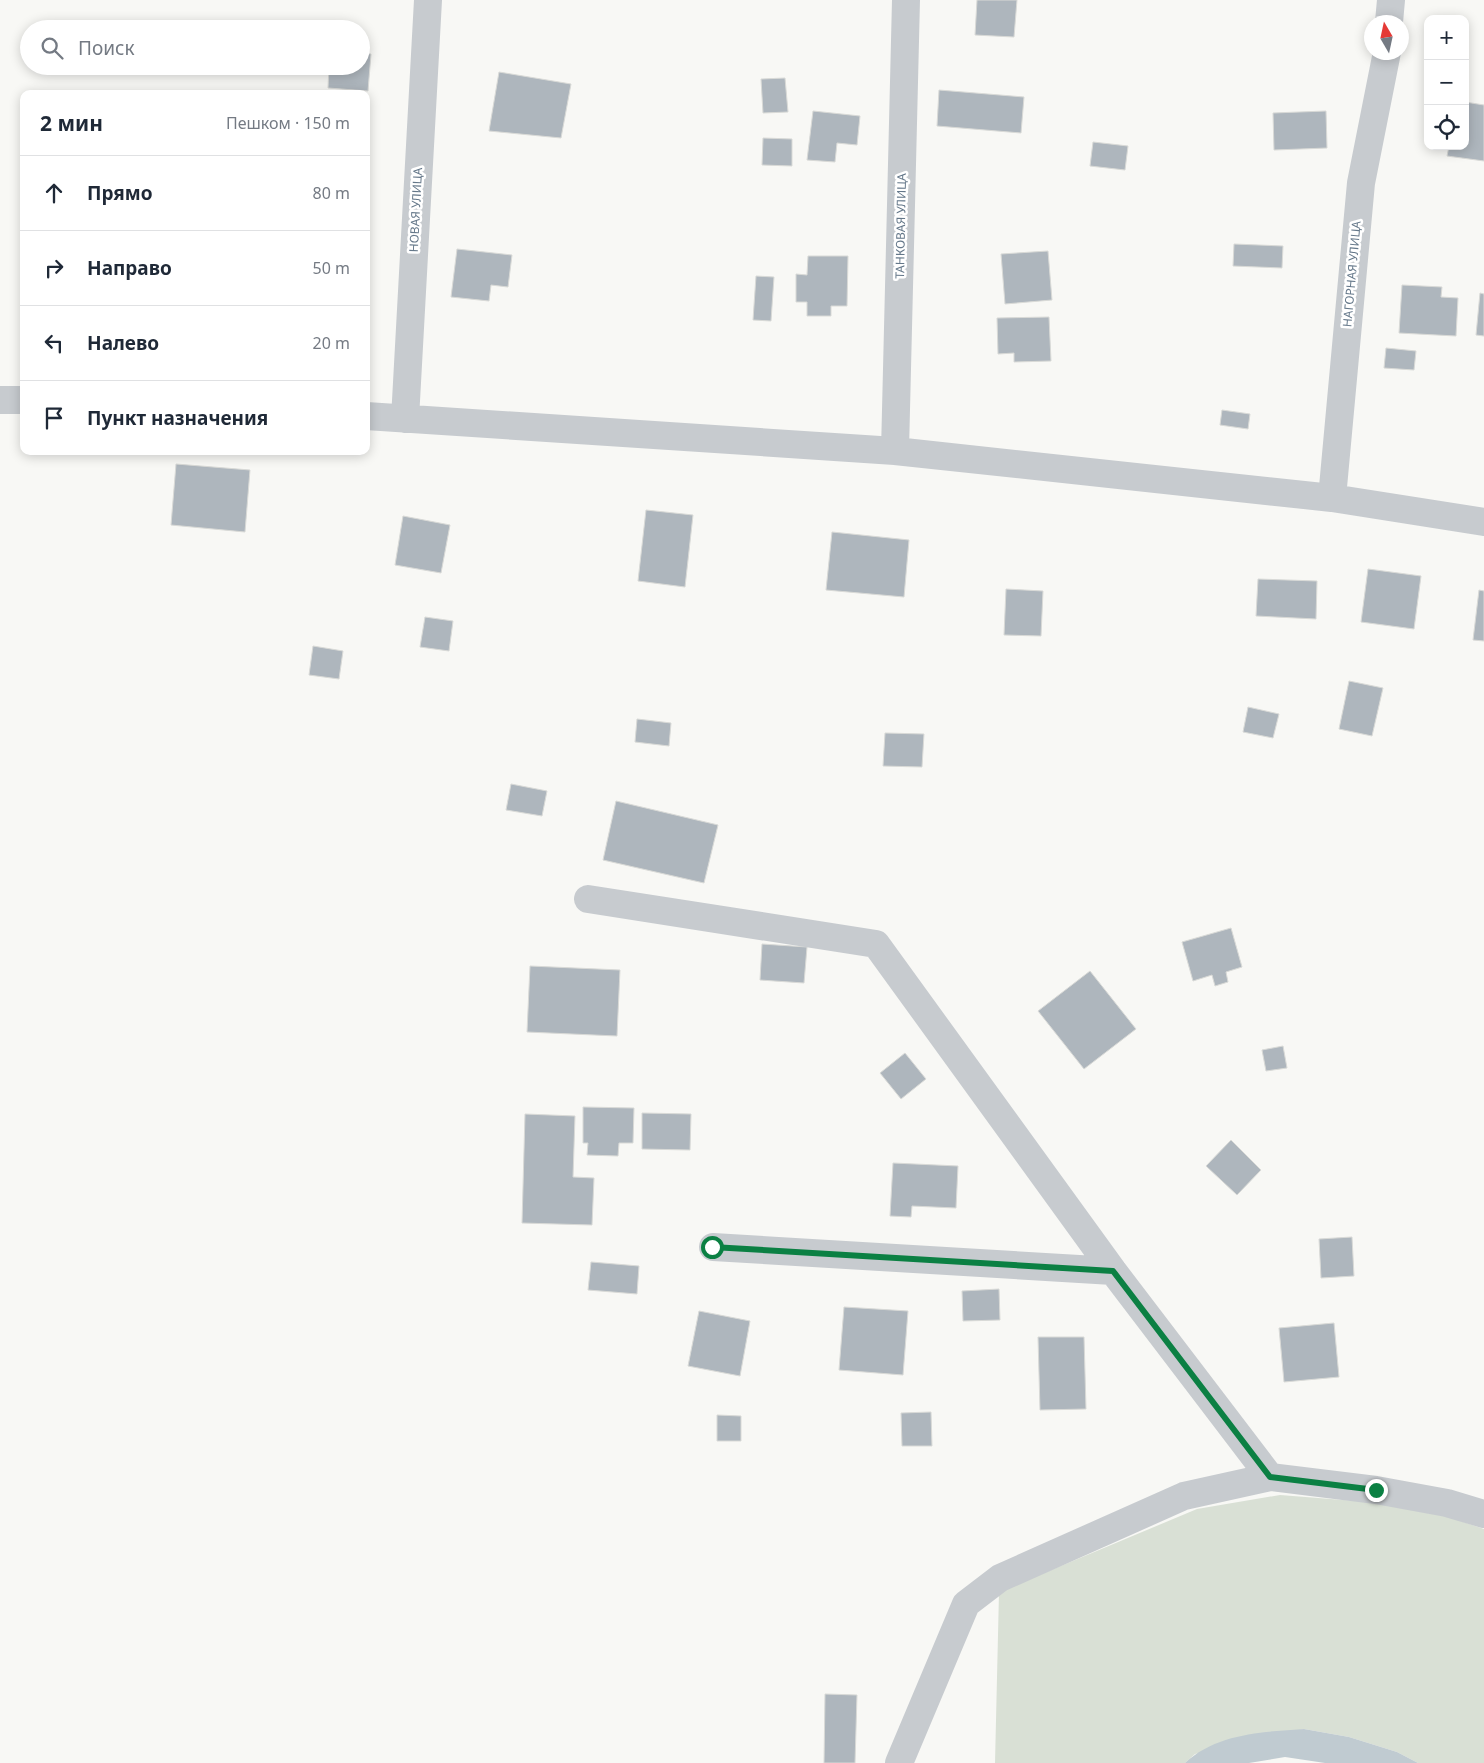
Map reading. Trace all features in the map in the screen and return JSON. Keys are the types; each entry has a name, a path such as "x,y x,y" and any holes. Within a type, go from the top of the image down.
{"street":[{"name":"НОВАЯ УЛИЦА","path":"405,419 428,0"},
{"name":"ТАНКОВАЯ УЛИЦА","path":"895,451 906,0"},
{"path":"1390,15 1391,0"},
{"name":"НАГОРНАЯ УЛИЦА","path":"1332,498 1361,182 1385,60"},
{"path":"0,400 20,400"},
{"path":"370,416 895,451 1332,498 1484,522"},
{"path":"588,899 876,944 1113,1271 1270,1477"},
{"path":"712,1247 1113,1271"},
{"path":"898,1763 966,1604 1000,1578 1184,1496 1270,1477 1376,1490 1448,1503 1484,1514"}],"shaded area":[{"path":"1280,1495 1369,1502 1449,1517 1484,1529 1484,1763 1418,1763 1397,1752 1349,1737 1304,1729 1195,1754 1185,1763 995,1763 999,1592 1197,1509"},
{"path":"1304,1729 1349,1737 1397,1752 1418,1763 1325,1763 1285,1757 1249,1763 1185,1763 1211,1745 1226,1740 1257,1733"}],"building":[{"path":"977,0 1017,0 1014,37 975,35"},
{"path":"499,72 571,84 561,138 489,131"},
{"path":"329,75 369,75 368,90 328,88"},
{"path":"785,78 788,112 763,113 761,79"},
{"path":"939,90 1024,97 1021,133 937,126"},
{"path":"1469,103 1484,105 1484,161 1447,156 1448,150 1469,150"},
{"path":"813,111 860,116 857,145 837,143 835,162 807,160"},
{"path":"1326,111 1327,148 1274,150 1273,113"},
{"path":"763,138 792,139 792,166 762,165"},
{"path":"1093,142 1128,146 1125,170 1090,166"},
{"path":"1234,244 1283,246 1282,268 1233,266"},
{"path":"457,249 512,255 508,287 491,285 489,301 451,297"},
{"path":"1048,251 1052,300 1005,304 1001,254"},
{"path":"808,256 848,256 847,306 831,306 831,316 807,316 807,302 796,302 796,274 807,275"},
{"path":"756,276 774,277 771,321 753,320"},
{"path":"1402,285 1442,287 1441,297 1458,298 1456,336 1399,333"},
{"path":"1480,293 1484,294 1484,336 1476,335"},
{"path":"1049,317 1051,361 1014,362 1014,353 998,354 997,318"},
{"path":"1386,348 1416,351 1414,370 1384,368"},
{"path":"1222,410 1250,414 1248,429 1220,425"},
{"path":"176,464 250,470 245,532 171,525"},
{"path":"646,510 693,515 685,587 638,581"},
{"path":"403,516 450,525 441,573 395,565"},
{"path":"832,532 909,540 904,597 826,590"},
{"path":"1368,569 1421,576 1414,629 1361,622"},
{"path":"1258,579 1317,581 1316,619 1256,616"},
{"path":"1006,589 1043,591 1041,636 1004,635"},
{"path":"1479,590 1484,591 1484,641 1473,640"},
{"path":"425,617 453,621 449,651 420,647"},
{"path":"313,646 343,651 339,679 309,675"},
{"path":"1349,681 1383,688 1372,736 1339,729"},
{"path":"1248,707 1279,714 1273,738 1243,732"},
{"path":"637,719 671,723 669,746 635,742"},
{"path":"885,733 924,734 922,767 883,766"},
{"path":"511,784 547,791 542,816 506,810"},
{"path":"616,801 718,825 704,883 603,860"},
{"path":"1231,928 1242,967 1226,972 1228,982 1215,986 1212,975 1193,981 1182,942"},
{"path":"762,944 807,947 804,983 760,980"},
{"path":"530,966 620,970 617,1036 527,1032"},
{"path":"1090,971 1136,1029 1084,1069 1038,1011"},
{"path":"1283,1046 1287,1068 1266,1071 1262,1050"},
{"path":"905,1053 926,1079 901,1099 880,1073"},
{"path":"583,1107 634,1108 633,1143 619,1143 618,1156 587,1155 588,1143 583,1143"},
{"path":"642,1113 691,1114 690,1150 642,1149"},
{"path":"525,1114 575,1116 573,1177 594,1178 592,1225 522,1223"},
{"path":"1231,1140 1261,1170 1237,1195 1206,1166"},
{"path":"893,1163 958,1166 956,1208 912,1206 911,1217 890,1216"},
{"path":"1352,1237 1354,1276 1321,1278 1319,1239"},
{"path":"591,1262 639,1266 637,1294 588,1290"},
{"path":"999,1289 1000,1320 963,1321 962,1291"},
{"path":"844,1307 908,1311 903,1375 839,1370"},
{"path":"699,1311 750,1321 740,1376 688,1366"},
{"path":"1334,1323 1339,1377 1284,1382 1279,1328"},
{"path":"1038,1337 1084,1337 1086,1409 1040,1410"},
{"path":"931,1412 932,1446 902,1446 901,1413"},
{"path":"717,1415 741,1416 741,1441 717,1441"},
{"path":"825,1694 857,1695 855,1763 824,1763"}],"route":[{"path":"712,1247 1113,1271 1270,1477 1376,1490"}]}
